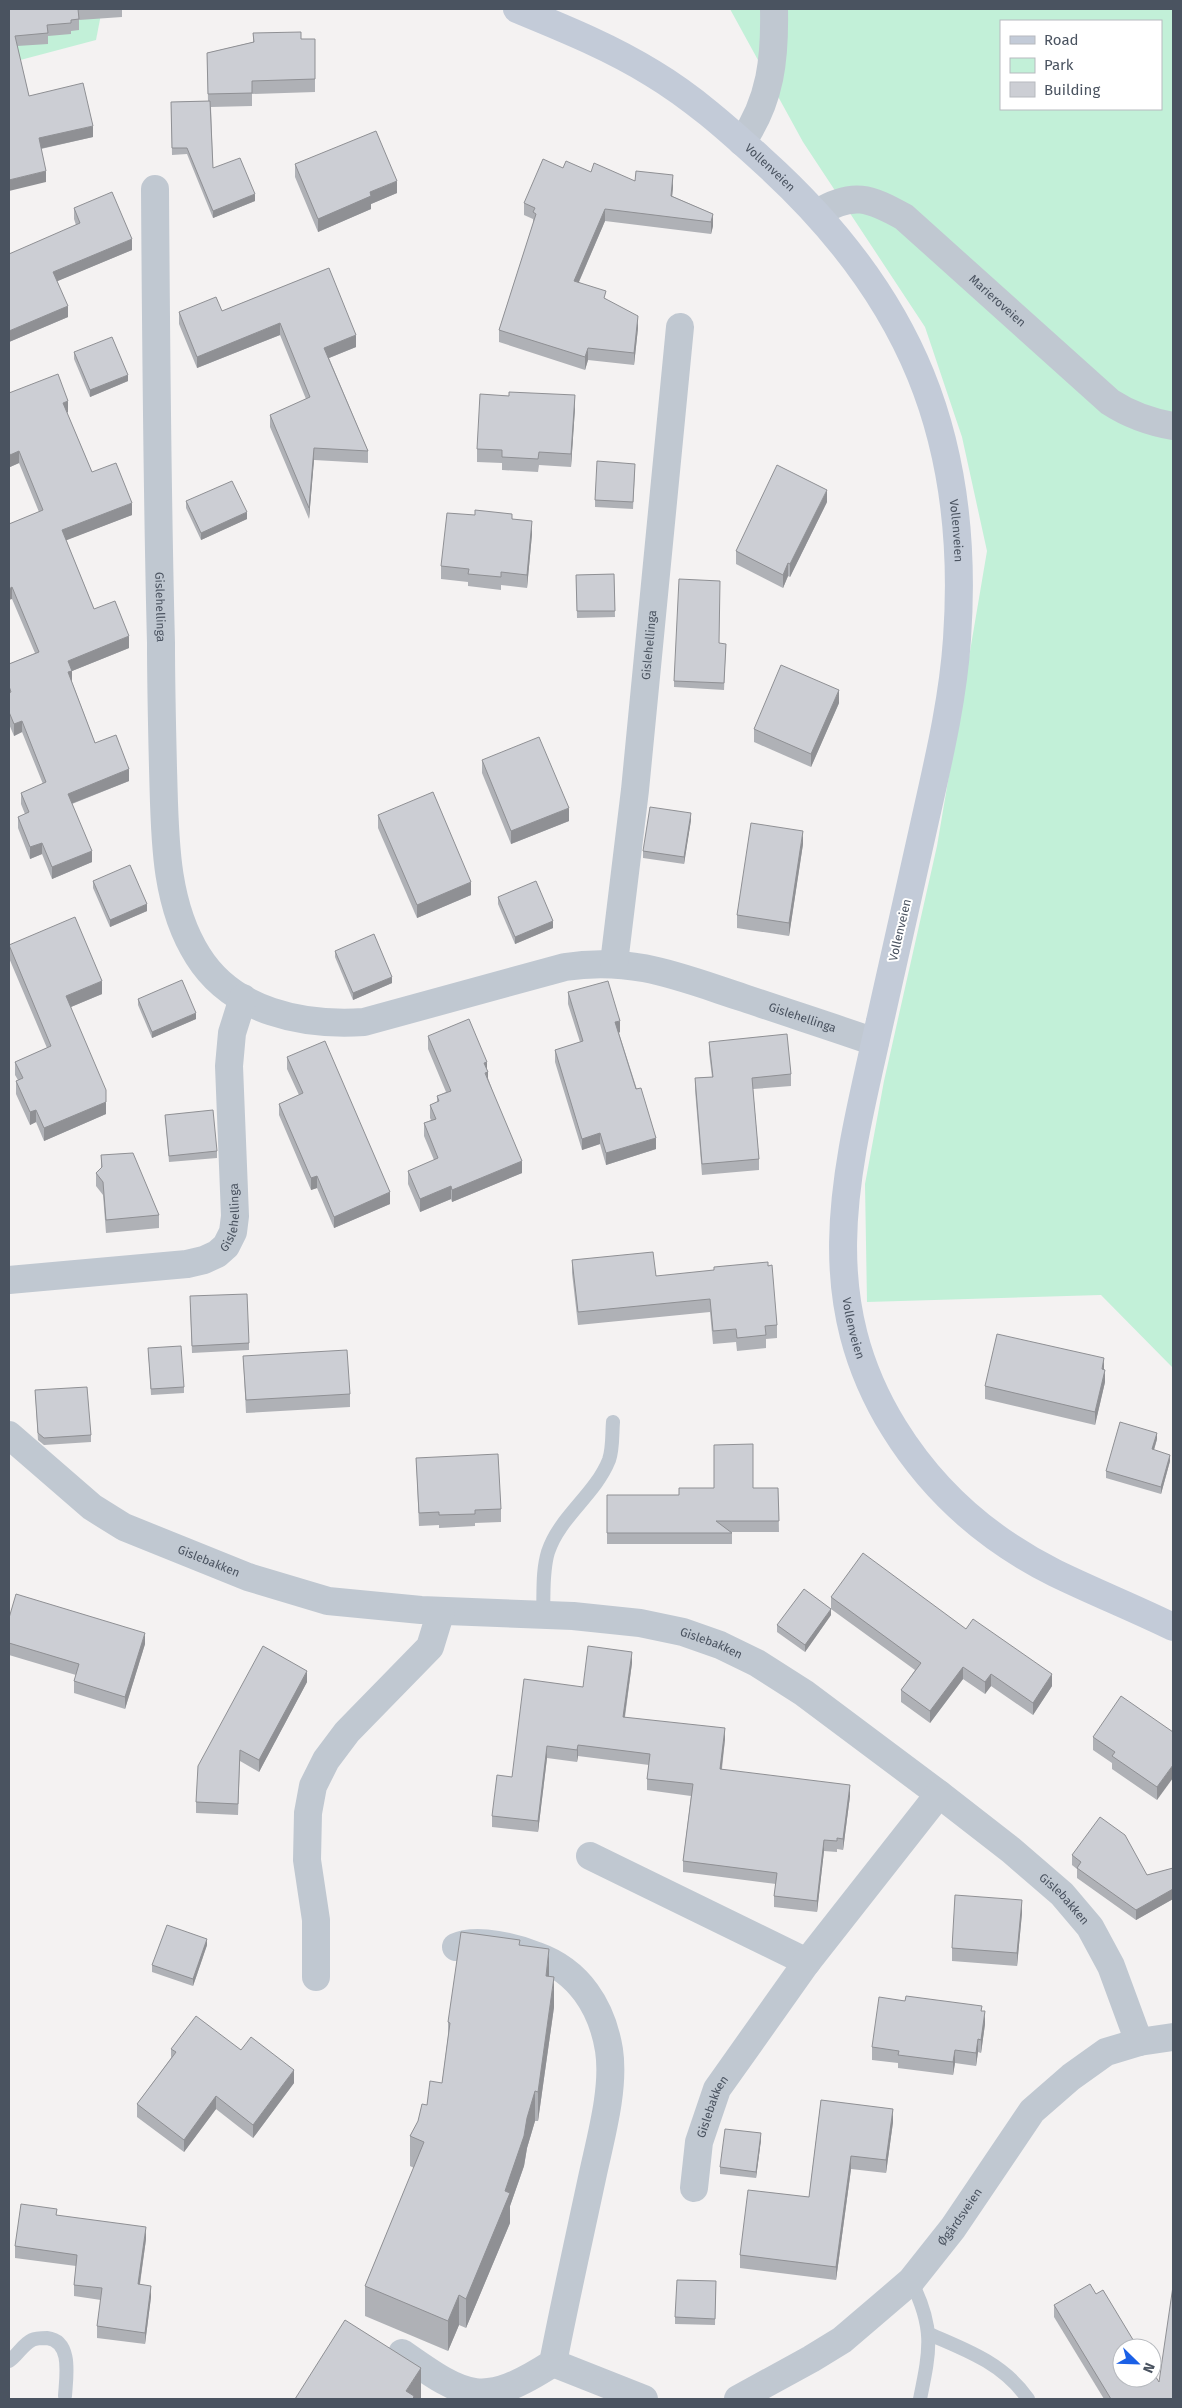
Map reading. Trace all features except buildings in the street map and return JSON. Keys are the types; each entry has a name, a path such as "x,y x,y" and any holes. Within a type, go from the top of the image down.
{"main road":[{"name":"Vollenveien","path":"517,9 597,44 652,73 679,90 742,142 817,213 877,292 914,357 931,398 943,438 957,524 958,623 951,689 932,785 846,1181 842,1272 846,1300 857,1345 878,1398 913,1456 949,1498 974,1521 1018,1552 1046,1568 1173,1627"}],"street":[{"name":"Vollenveien","path":"742,142 755,122 772,72 774,9"},
{"name":"Gislehellinga","path":"155,189 159,555 164,812 168,872 182,923 198,956 218,980 243,998 267,1011 299,1020 333,1024 364,1022 566,966 588,963 614,963 645,967 681,977 875,1042"},
{"name":"Marieroveien","path":"817,213 833,204 861,198 876,201 904,217 1110,402 1125,412 1146,420 1173,426"},
{"name":"Gislehellinga","path":"614,963 635,790 680,327"},
{"name":"Gislehellinga","path":"9,1280 187,1264 216,1254 226,1246 232,1232 235,1216 229,1066 232,1033 243,998"},
{"name":"Gislebakken","path":"9,1435 92,1507 124,1526 155,1540 248,1577 328,1601 441,1611 543,1613 640,1624 682,1632 720,1645 757,1663 804,1693 939,1794 1011,1850 1062,1894 1090,1927 1111,1966 1139,2042"},
{"path":"316,1977 316,1920 307,1860 308,1814 314,1786 326,1760 347,1732 430,1647 441,1611"},
{"name":"Gislebakken","path":"694,2188 699,2142 717,2089 808,1962 939,1794"},
{"path":"590,1856 808,1962"},
{"path":"402,2353 459,2391 488,2395 513,2389 553,2363 605,2113 610,2079 610,2052 605,2032 587,1992 570,1973 552,1961 515,1948 465,1943 456,1947"},
{"name":"Øgårdsveien","path":"738,2399 842,2340 911,2281 953,2228 1032,2111 1071,2076 1106,2052 1139,2042 1173,2037"},
{"path":"553,2363 644,2399"}],"lane":[{"path":"543,1613 545,1567 549,1552 561,1527 594,1487 608,1463 613,1422"},
{"path":"911,2281 922,2303 929,2334 928,2362 920,2399"},
{"path":"929,2334 995,2365 1012,2380 1028,2399"},
{"path":"9,2361 31,2340 52,2339 65,2352 65,2396"}],"green space":[{"path":"9,9 102,9 96,40 9,63"},
{"path":"730,9 1173,9 1173,1368 1101,1295 867,1302 865,1184 884,1081 937,846 987,551 962,437 925,327 803,142"}]}
